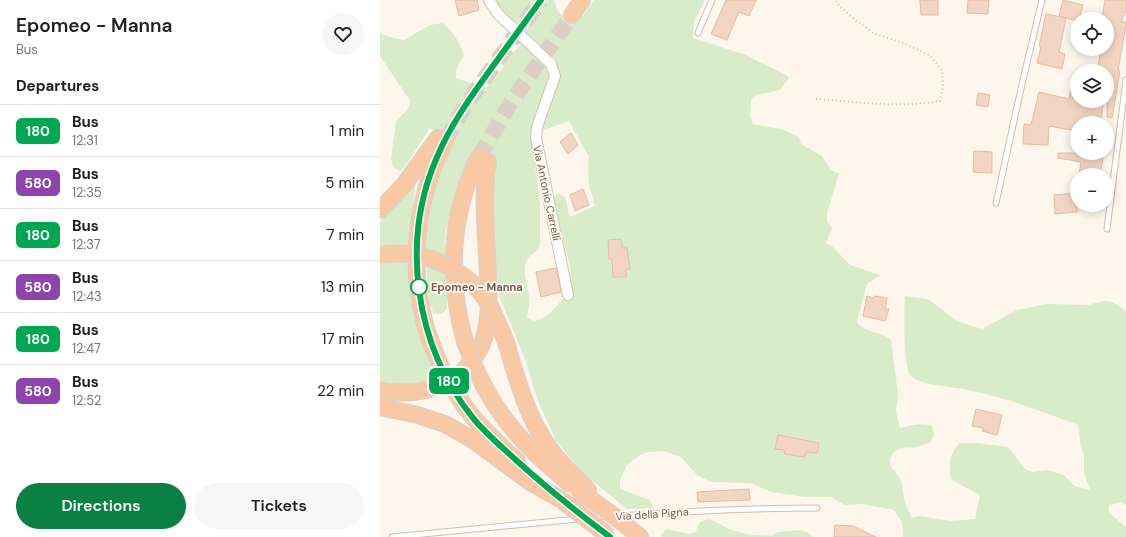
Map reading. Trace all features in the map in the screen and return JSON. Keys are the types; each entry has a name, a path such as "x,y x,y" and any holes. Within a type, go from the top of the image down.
{"highway":[{"path":"572,15 582,0"},
{"path":"380,210 403,186 442,138 437,158 426,189 419,223 417,255 418,287 423,317 443,371 467,409 488,435 561,500 608,536"},
{"path":"380,390 411,393 422,392 441,385 461,373 482,346 488,318 489,290 485,198 486,172 484,159 473,169 463,198 456,228 454,265 455,294 458,315 465,342 477,372 491,400 507,423 534,453 583,490 639,536"},
{"path":"380,256 400,254 423,256 433,259 457,272 474,285 486,301 498,322 506,342 523,397 539,431 550,448 583,490"},
{"path":"380,407 414,414 445,424 473,440 530,482 561,500"}],"street":[{"name":"Via Antonio Carrelli","path":"489,0 498,14 551,64 555,76 537,127 536,138 568,295"}],"lane":[{"path":"698,33 712,0"},
{"path":"996,203 1042,0"},
{"path":"1107,229 1126,80"},
{"name":"Via della Pigna","path":"392,537 544,521 672,512 817,508"}],"path":[{"path":"816,99 892,105 922,104 940,101 943,86 942,70 929,55 903,43 872,33 849,15 837,3 836,0"}],"green space":[{"path":"496,0 553,0 560,14 565,17 576,19 583,16 594,0 705,0 694,22 693,38 743,54 786,75 789,78 780,90 757,95 751,100 750,116 753,124 784,130 799,137 801,144 822,156 832,171 839,173 827,213 827,222 832,228 826,243 833,247 850,265 880,275 867,284 857,322 861,326 891,340 898,395 896,411 900,428 924,424 932,426 934,435 931,442 917,447 901,448 893,453 890,460 891,467 901,480 905,503 912,518 920,516 951,521 975,519 980,495 952,480 950,475 950,460 960,443 976,443 1008,447 1025,469 1032,472 1048,470 1064,475 1074,486 1090,490 1084,473 1084,456 1081,448 1078,425 999,397 934,385 913,378 910,375 906,361 905,349 905,296 928,299 957,321 982,329 1017,310 1048,304 1088,305 1104,301 1112,302 1126,311 1126,505 1121,502 1109,505 1109,513 1126,527 1126,537 903,537 902,523 894,510 862,504 845,505 831,497 804,497 772,492 750,483 711,482 697,475 681,457 664,451 648,452 640,455 627,465 620,480 620,489 650,500 654,508 627,509 583,473 556,441 538,401 524,356 496,289 491,162 471,153 455,196 445,235 447,308 442,314 434,314 429,303 425,246 427,221 439,169 452,144 430,128 406,165 400,171 393,167 391,159 396,121 407,110 411,102 380,56 380,33 389,37 404,40 430,25 442,23 450,29 456,37 464,55 456,70 456,78 486,87 496,77 512,54 522,44 542,62 550,76 549,84 534,119 532,143 540,203 540,241 539,249 532,254 525,265 525,277 529,300 527,317 534,321 545,317 560,302 572,286 569,262 553,199 558,193 565,197 570,217 595,206 589,185 589,157 569,121 541,131 560,72 554,57 505,15"},
{"path":"416,181 410,234 409,281 411,300 434,377 421,382 401,384 380,381 380,222"},
{"path":"710,519 731,530 746,534 771,536 777,532 801,530 813,537 662,537 661,535 666,529 689,534 696,532 700,522"}],"building":[{"path":"455,0 477,0 479,10 459,16"},
{"path":"726,0 756,0 749,16 739,12 727,40 711,34"},
{"path":"920,0 938,0 938,15 921,15"},
{"path":"968,0 989,0 988,14 967,13"},
{"path":"1063,0 1083,5 1081,12 1070,12 1070,19 1059,16"},
{"path":"1105,0 1126,0 1126,11 1121,22 1126,22 1126,25 1118,70 1120,71 1114,106 1114,64 1098,64 1100,56 1114,56 1114,12 1103,12"},
{"path":"1046,14 1066,18 1059,52 1065,54 1062,69 1037,63"},
{"path":"1039,92 1069,99 1070,93 1070,108 1103,108 1101,116 1070,116 1070,130 1049,126 1048,145 1023,144 1024,124 1031,125"},
{"path":"978,93 990,95 988,107 976,105"},
{"path":"1107,108 1114,108 1112,116 1107,116"},
{"path":"571,133 578,145 568,154 560,142"},
{"path":"974,151 992,152 992,173 973,172"},
{"path":"1058,153 1070,153 1070,160 1103,160 1101,168 1080,168 1081,162 1058,158"},
{"path":"583,189 589,205 575,211 570,195"},
{"path":"1070,194 1070,212 1077,212 1055,214 1054,195"},
{"path":"621,239 622,248 627,248 630,269 626,269 626,277 613,277 612,259 609,259 608,240"},
{"path":"556,268 561,292 541,297 536,272"},
{"path":"867,296 873,298 874,296 887,298 885,309 889,309 885,321 863,316"},
{"path":"976,409 1002,415 997,435 982,431 983,428 972,426"},
{"path":"778,435 819,443 817,453 807,452 804,457 785,454 784,450 775,449"},
{"path":"749,489 750,500 698,502 697,492"},
{"path":"835,525 853,526 876,537 834,537"}],"tunnel":[{"path":"445,141 467,103 541,0"},
{"path":"479,157 510,104 572,15"}],"bus line":[{"name":"180","path":"541,0 467,103 437,158 426,189 419,223 417,240 417,269 420,302 430,339 443,371 463,405 488,435 560,499 610,537"}],"place":[{"name":"Epomeo - Manna","path":"419,287"}]}
